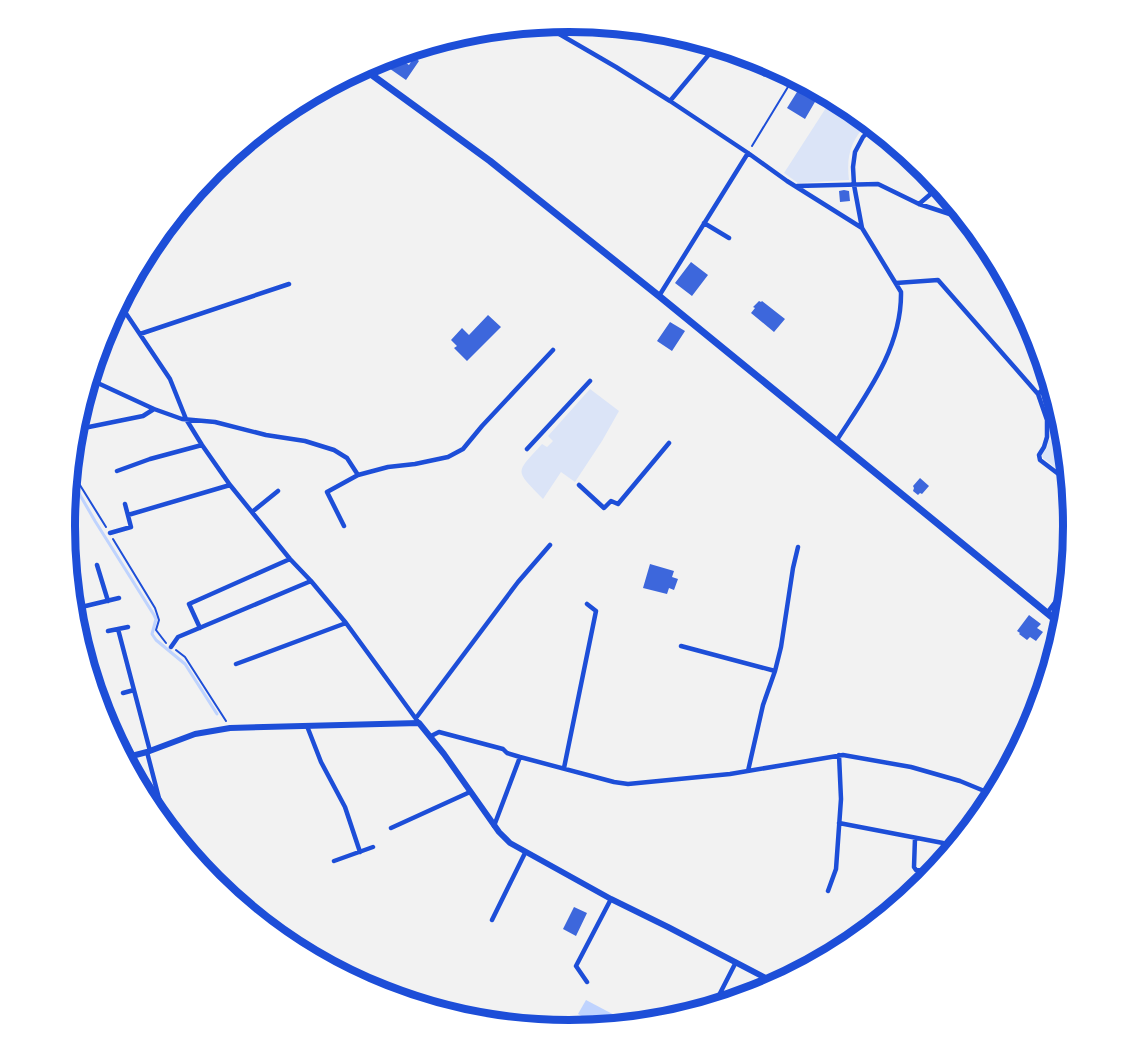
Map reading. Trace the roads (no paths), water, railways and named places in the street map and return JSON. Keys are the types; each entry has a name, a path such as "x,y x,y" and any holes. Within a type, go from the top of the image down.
{"main road":[{"path":"370,74 489,161 659,296 1054,619"}],"street":[{"path":"556,32 670,101 862,228"},
{"path":"670,101 709,54 706,51"},
{"path":"837,440 881,372 895,333 901,304 901,292 862,228 853,167 855,152 867,132"},
{"path":"659,296 748,153"},
{"path":"796,186 878,184 919,204 953,215"},
{"path":"919,204 933,192"},
{"path":"705,223 729,238"},
{"path":"896,283 938,280 1038,394 1047,420 1047,437 1039,456 1040,460 1060,475"},
{"path":"140,334 289,284"},
{"path":"124,311 170,379 186,419 230,485 346,623 431,736 494,826 510,843 611,899 766,978"},
{"path":"344,526 327,492 358,475 387,466 415,464 448,457 463,449 553,350"},
{"path":"527,449 590,381"},
{"path":"96,383 153,410 186,419 215,422 266,435 305,441 334,450 347,458 358,475"},
{"path":"1038,394 1043,389"},
{"path":"84,428 143,416 153,410"},
{"path":"579,485 604,508 611,501 618,504 669,443"},
{"path":"117,471 150,459 202,445"},
{"path":"128,515 230,485"},
{"path":"252,512 278,492"},
{"path":"110,533 131,527 125,504"},
{"path":"417,720 518,582 550,545"},
{"path":"748,771 763,705 781,647 798,547"},
{"path":"200,628 189,604 290,559"},
{"path":"97,565 108,601"},
{"path":"171,647 178,637 311,581"},
{"path":"82,607 119,598"},
{"path":"1047,613 1058,599"},
{"path":"564,768 596,611 586,604"},
{"path":"236,664 346,623"},
{"path":"108,631 128,627"},
{"path":"118,629 160,803"},
{"path":"681,646 775,671"},
{"path":"123,693 134,690"},
{"path":"132,756 195,734 230,728 417,720"},
{"path":"306,726 321,762 345,807 360,852"},
{"path":"431,736 439,732 503,748 507,753 520,757 628,784 748,771 839,755 911,767 960,781 985,791"},
{"path":"828,891 836,869 841,800 839,755"},
{"path":"494,826 520,757"},
{"path":"391,828 471,792"},
{"path":"839,823 943,843"},
{"path":"915,838 914,867 916,870 922,870"},
{"path":"334,861 374,847"},
{"path":"492,920 525,853"},
{"path":"587,982 576,966 611,899"},
{"path":"719,996 736,962"}],"water":[{"path":"586,1000 617,1016 587,1019 578,1014"}],"waterway":[{"path":"76,489 154,615 156,619 152,634 185,664 217,714"}]}
